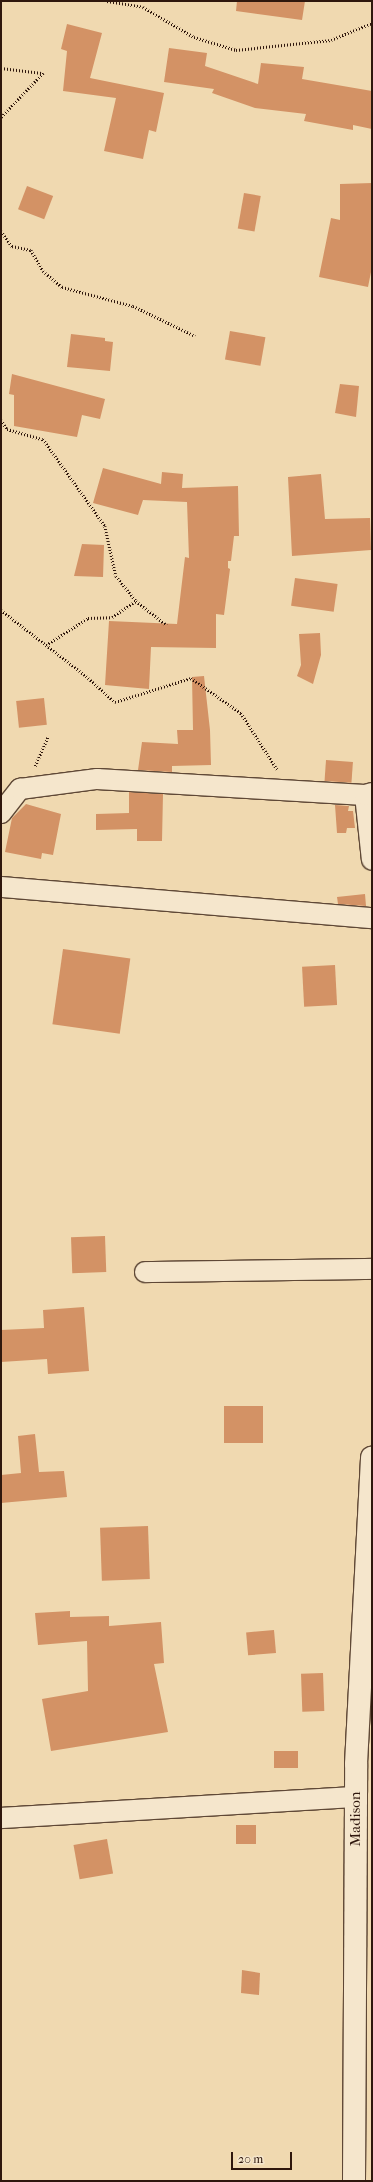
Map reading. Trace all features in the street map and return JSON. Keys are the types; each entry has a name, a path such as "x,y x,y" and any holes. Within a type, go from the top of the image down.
{"street":[{"path":"1,813 20,790 97,779 368,794 372,860"},
{"path":"1,887 372,918"},
{"path":"145,1272 372,1269"},
{"name":"Madison","path":"354,2181 356,1797 372,1457"},
{"path":"1,1818 356,1797"}],"path":[{"path":"107,1 143,7 194,37 236,50 331,40 372,24"},
{"path":"1,68 43,73 1,117"},
{"path":"1,231 12,246 31,250 43,271 62,287 133,306 195,336"},
{"path":"1,420 7,429"},
{"path":"1,429 7,429 43,439 105,526 116,576 136,601 166,625"},
{"path":"46,645 88,618 112,617 136,601"},
{"path":"1,610 46,645 114,702 191,678 241,712 291,790"},
{"path":"26,789 48,737"}],"building":[{"path":"237,1 305,1 302,20 236,11"},
{"path":"67,24 102,33 90,78 164,93 156,132 149,130 143,159 104,151 116,98 63,91 67,51 61,49"},
{"path":"169,48 207,53 205,66 258,84 261,63 304,67 302,79 372,91 372,129 353,125 353,130 304,121 306,114 255,108 212,93 214,89 164,82"},
{"path":"372,183 372,267 368,287 319,277 331,218 340,220 340,184"},
{"path":"27,186 53,196 44,219 18,209"},
{"path":"244,193 261,196 254,231 238,228"},
{"path":"230,331 265,337 260,366 225,360"},
{"path":"71,334 105,338 105,341 113,342 110,371 67,367"},
{"path":"12,374 105,399 100,419 82,415 77,437 14,426 14,395 9,394"},
{"path":"340,384 359,386 356,417 335,413"},
{"path":"103,468 161,484 162,472 183,474 182,488 238,486 239,536 234,536 231,561 228,561 228,568 230,569 224,615 216,614 216,648 151,647 149,689 105,685 109,621 177,624 185,557 189,558 187,502 143,500 138,515 93,503"},
{"path":"321,474 325,519 370,518 371,550 292,556 288,477"},
{"path":"82,544 104,545 103,577 74,576"},
{"path":"295,578 338,584 334,612 291,606"},
{"path":"320,633 321,655 313,684 297,676 301,665 299,634"},
{"path":"204,676 210,730 211,765 172,766 172,772 138,770 142,742 178,744 177,730 193,730 192,677"},
{"path":"44,698 47,725 19,728 16,701"},
{"path":"326,760 353,762 351,783 325,781"},
{"path":"129,792 163,794 162,841 137,841 137,829 96,830 96,814 129,813"},
{"path":"26,804 61,814 53,855 42,853 41,859 5,852 12,818"},
{"path":"335,805 349,806 348,811 353,811 355,828 347,828 346,833 337,833"},
{"path":"365,894 366,906 338,904 337,897"},
{"path":"63,949 130,958 120,1034 52,1024"},
{"path":"335,965 337,1005 304,1007 302,967"},
{"path":"105,1236 106,1272 72,1273 71,1237"},
{"path":"84,1307 89,1371 48,1374 47,1359 1,1362 1,1330 44,1328 43,1310"},
{"path":"224,1406 263,1406 263,1443 224,1443"},
{"path":"35,1434 39,1472 64,1471 67,1497 1,1503 1,1475 21,1473 18,1436"},
{"path":"148,1526 150,1579 102,1581 100,1528"},
{"path":"70,1611 70,1617 109,1616 109,1626 161,1622 164,1663 154,1664 168,1732 51,1751 42,1699 88,1691 87,1641 38,1645 35,1613"},
{"path":"274,1630 276,1653 248,1655 246,1632"},
{"path":"323,1673 324,1711 302,1712 301,1674"},
{"path":"274,1751 298,1751 298,1768 274,1768"},
{"path":"236,1825 256,1825 256,1844 236,1844"},
{"path":"107,1839 113,1873 80,1879 74,1845"},
{"path":"242,1970 260,1973 259,1995 241,1993"}]}
